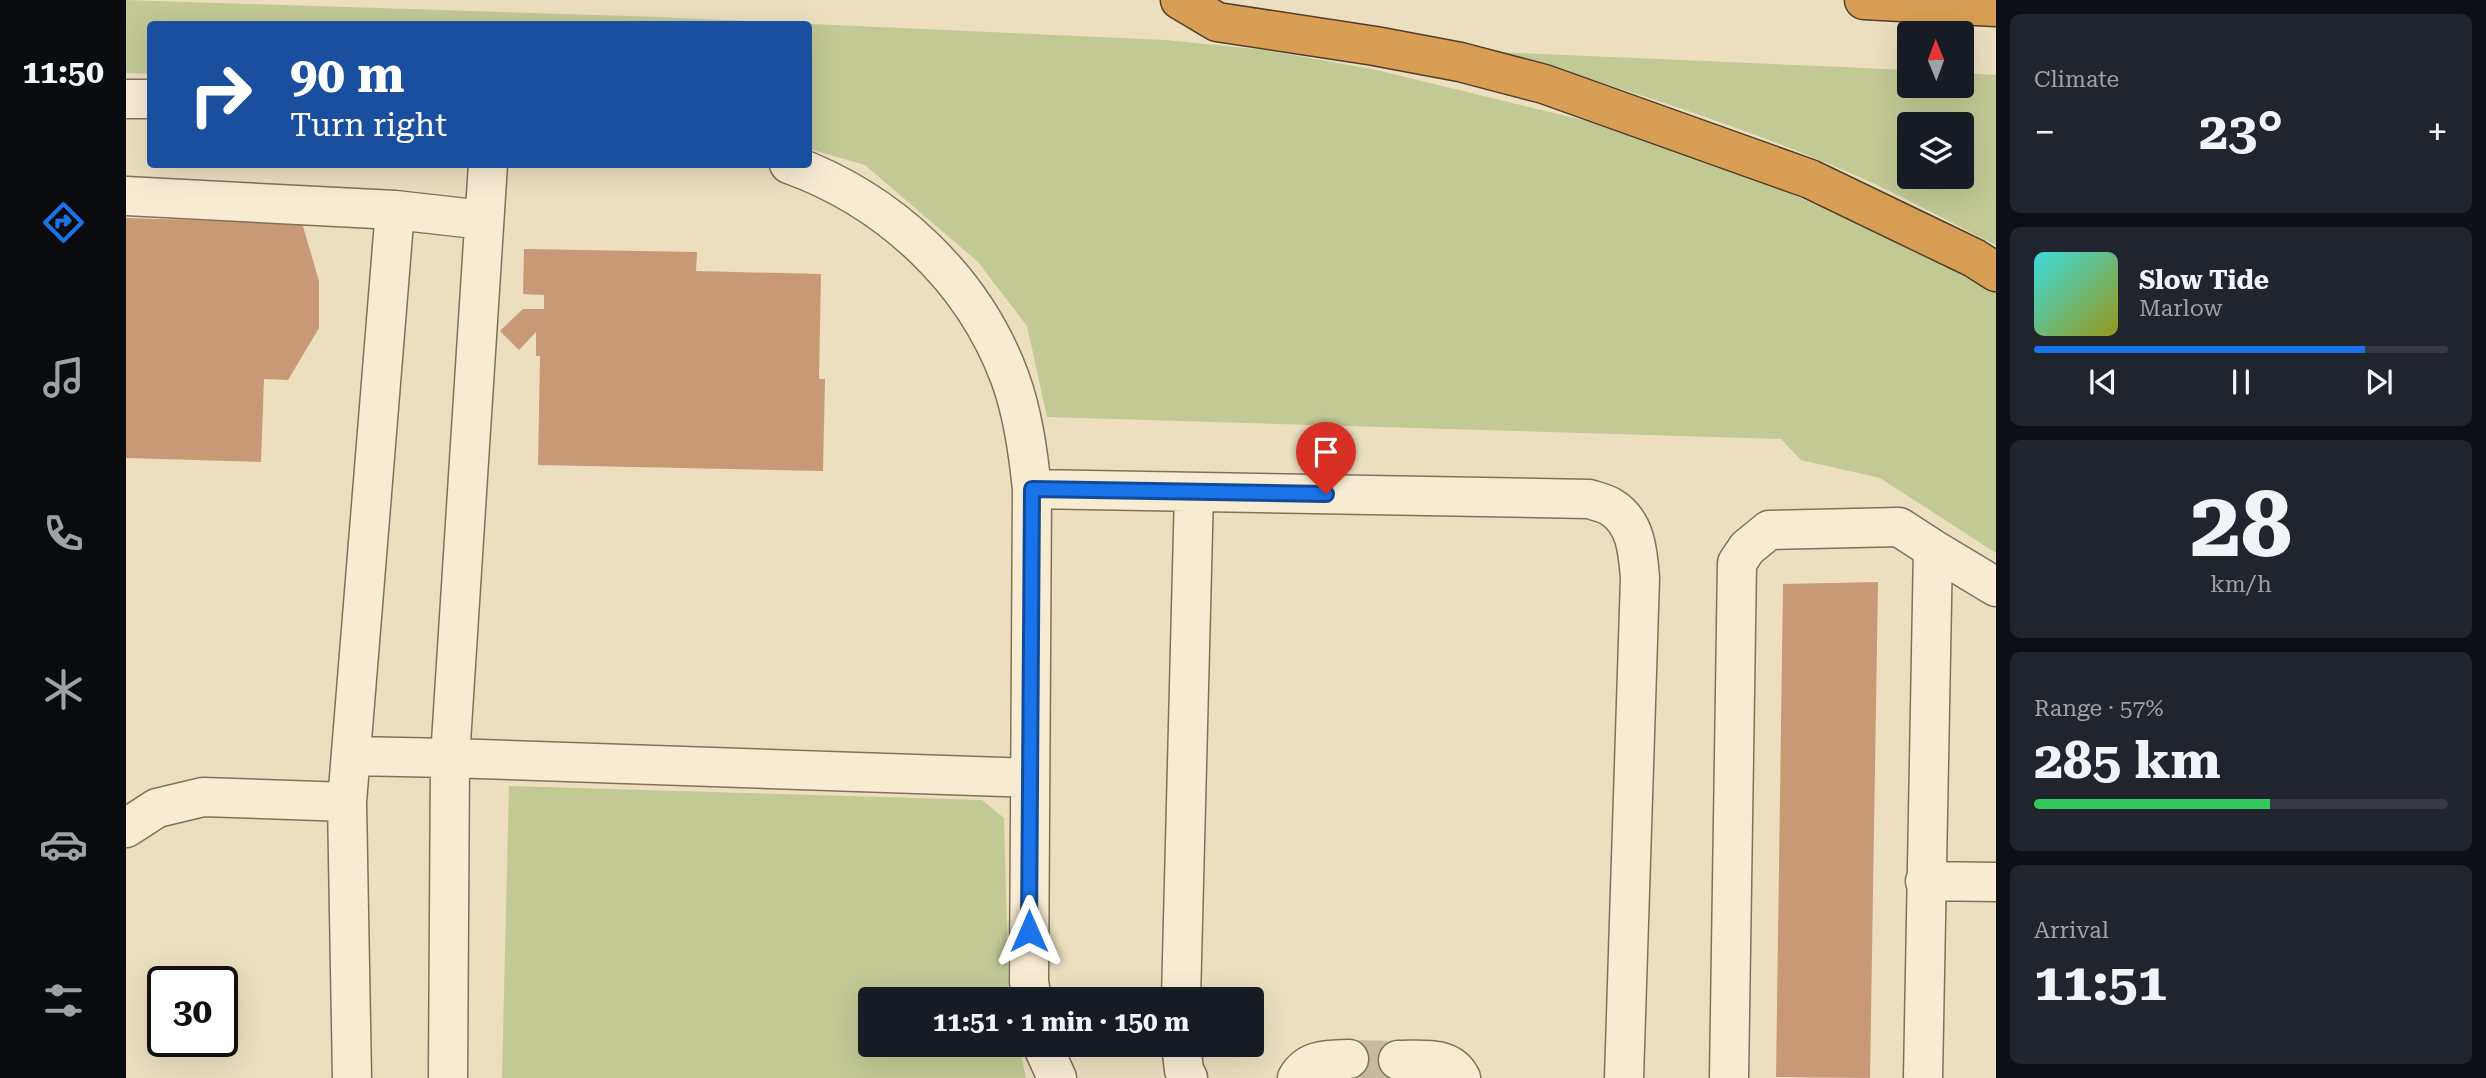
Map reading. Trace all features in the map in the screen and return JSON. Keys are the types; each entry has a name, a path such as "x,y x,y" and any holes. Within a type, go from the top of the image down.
{"highway":[{"path":"1180,0 1217,22 1460,62 1544,84 1810,179 1974,258 1996,272"},
{"path":"1864,0 1996,7"}],"street":[{"path":"126,99 147,99"},
{"path":"448,1078 450,758 488,168"},
{"path":"798,168 851,191 902,227 947,271 983,322 1010,378 1026,439 1032,489 1029,987"},
{"path":"126,196 395,210 484,220"},
{"path":"352,1078 347,802 395,210"},
{"path":"1032,489 1589,499 1611,507 1628,523 1638,547 1640,578 1624,1078"},
{"path":"1181,987 1194,492"},
{"path":"1729,1078 1737,563 1747,548 1769,530 1899,527 1996,587"},
{"path":"1923,1078 1933,549"},
{"path":"351,756 1030,778"},
{"path":"126,828 157,808 203,797 347,802"},
{"path":"1925,881 1996,882"},
{"path":"1047,1057 1057,1078"},
{"path":"1182,1057 1188,1078"},
{"path":"1297,1078 1303,1069 1318,1060 1349,1059"},
{"path":"1398,1060 1444,1061 1457,1070 1461,1078"}],"green space":[{"path":"126,0 746,21 147,21 147,74 126,73"},
{"path":"812,24 1166,40 1265,50 1372,69 1591,122 1759,180 1891,238 1996,293 1996,553 1880,478 1801,460 1781,439 1047,417 1027,326 978,262 865,165 812,150"},
{"path":"1497,52 1897,69 1897,98 1974,98 1974,74 1996,75 1996,245 1829,164 1747,132 1623,90"},
{"path":"509,786 982,800 1004,818 1009,987 858,987 858,1057 1022,1057 1026,1078 502,1078"}],"building":[{"path":"126,218 302,223 319,281 319,328 288,380 264,379 261,462 126,458"},
{"path":"524,249 697,252 696,271 821,274 819,379 825,379 823,471 538,465 540,356 536,356 536,332 519,350 500,331 523,309 544,309 544,295 523,294"},
{"path":"1878,582 1870,1078 1776,1077 1783,584"}],"tunnel":[{"path":"1349,1059 1398,1060"}],"route":[{"path":"1029,931 1032,489 1326,494"}]}
